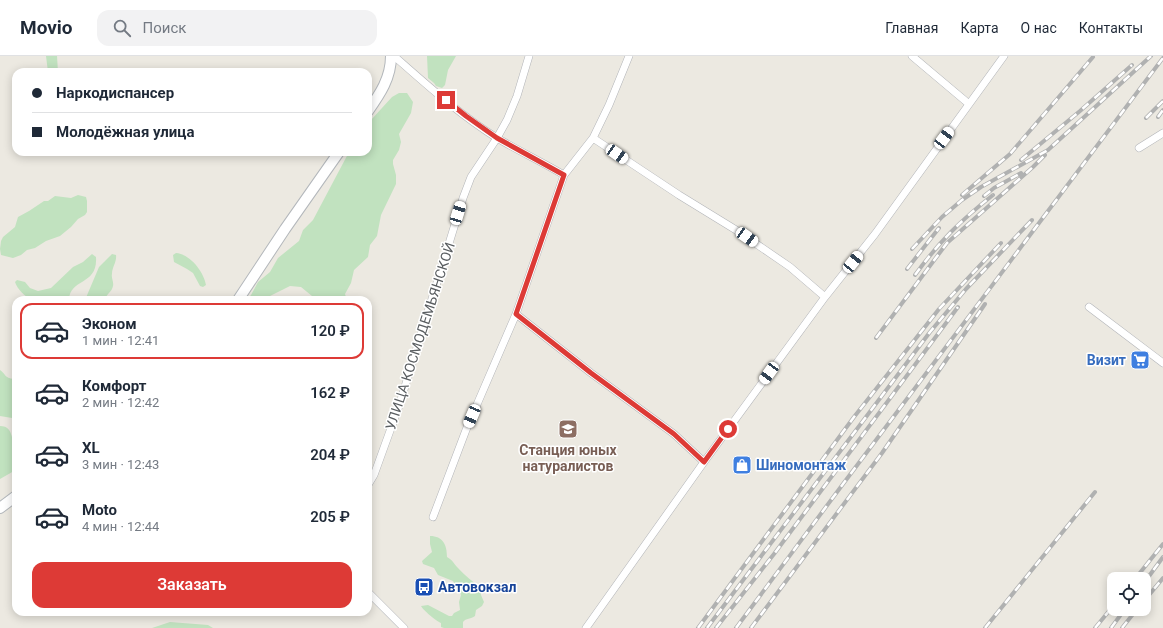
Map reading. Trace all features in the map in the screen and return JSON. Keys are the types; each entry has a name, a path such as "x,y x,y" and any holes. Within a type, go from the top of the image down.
{"street":[{"path":"372,105 387,80 391,56"},
{"path":"394,56 466,116 497,138 564,175"},
{"name":"УЛИЦА КОСМОДЕМЬЯНСКОЙ","path":"372,478 399,406 463,198 471,177 507,120 517,96 529,56"},
{"path":"433,518 466,430 516,314 564,175 593,138 609,105 629,56"},
{"path":"912,56 969,104"},
{"path":"586,628 704,462 825,297 874,234 1004,56"},
{"path":"1139,148 1163,133"},
{"path":"593,138 675,193 743,234 790,267 825,297"},
{"path":"241,296 336,156"},
{"path":"1089,307 1163,363"},
{"path":"516,314 591,373 674,434 704,462"},
{"path":"0,508 12,499"},
{"path":"372,596 404,628"}],"green space":[{"path":"46,56 57,56 58,68 48,68"},
{"path":"427,56 456,56 448,70 445,85 442,88 436,86 428,78"},
{"path":"399,93 407,93 413,102 411,113 399,134 401,142 399,150 393,160 396,184 381,215 377,236 370,245 368,257 354,270 351,283 345,294 346,296 312,296 301,287 290,286 270,296 250,296 258,282 270,272 278,258 299,241 303,230 313,220 347,156 372,156 372,119 392,97"},
{"path":"78,195 86,197 87,212 60,236 46,241 13,258 1,255 1,241 3,237 15,227 18,217 55,196 71,198"},
{"path":"176,253 181,254 196,264 205,280 206,285 203,287 200,286 193,273 174,262 173,255"},
{"path":"92,254 96,257 93,273 89,278 74,288 70,296 26,296 19,290 15,282 17,280 25,282 30,288 38,291 51,288 73,267 83,262"},
{"path":"112,254 116,255 112,271 113,284 107,296 87,296 99,267"},
{"path":"0,370 8,378 12,379 12,418 0,416"},
{"path":"0,426 3,426 9,430 12,437 12,472 0,479"},
{"path":"430,536 441,539 445,545 447,557 463,574 480,588 484,602 482,606 476,610 475,616 463,622 463,628 441,627 441,623 421,606 428,605 449,616 452,616 460,610 459,602 461,595 453,581 438,575 434,568 423,564 422,561 432,552"},
{"path":"170,622 208,625 213,628 152,628"}],"railway":[{"path":"912,249 942,217 962,200 981,187 1048,150 1151,56"},
{"path":"962,195 1010,154 1093,57"},
{"path":"736,628 1163,58"},
{"path":"1021,160 1132,65"},
{"path":"1146,118 1163,101"},
{"path":"1158,117 1163,110"},
{"path":"876,338 947,243 1045,155"},
{"path":"984,196 994,188 1021,173"},
{"path":"915,275 951,232 993,195"},
{"path":"707,628 930,332 966,289 1032,220"},
{"path":"907,269 939,228"},
{"path":"698,628 854,417 939,309 1001,243"},
{"path":"751,628 882,453 985,304"},
{"path":"716,628 774,554 958,307"},
{"path":"985,628 1095,492"},
{"path":"1141,572 1163,544"},
{"path":"1151,573 1163,557"},
{"path":"1151,593 1163,578"},
{"path":"1095,628 1107,613"},
{"path":"1111,628 1120,616"},
{"path":"1122,628 1131,616"}],"place":[{"name":"Визит","path":"1140,360"},
{"name":"Станция юных натуралистов","path":"568,429"},
{"name":"Шиномонтаж","path":"742,465"},
{"name":"Автовокзал","path":"424,587"}],"route":[{"path":"446,100 497,138 564,175 516,314 591,373 674,434 704,462 728,429"}]}
